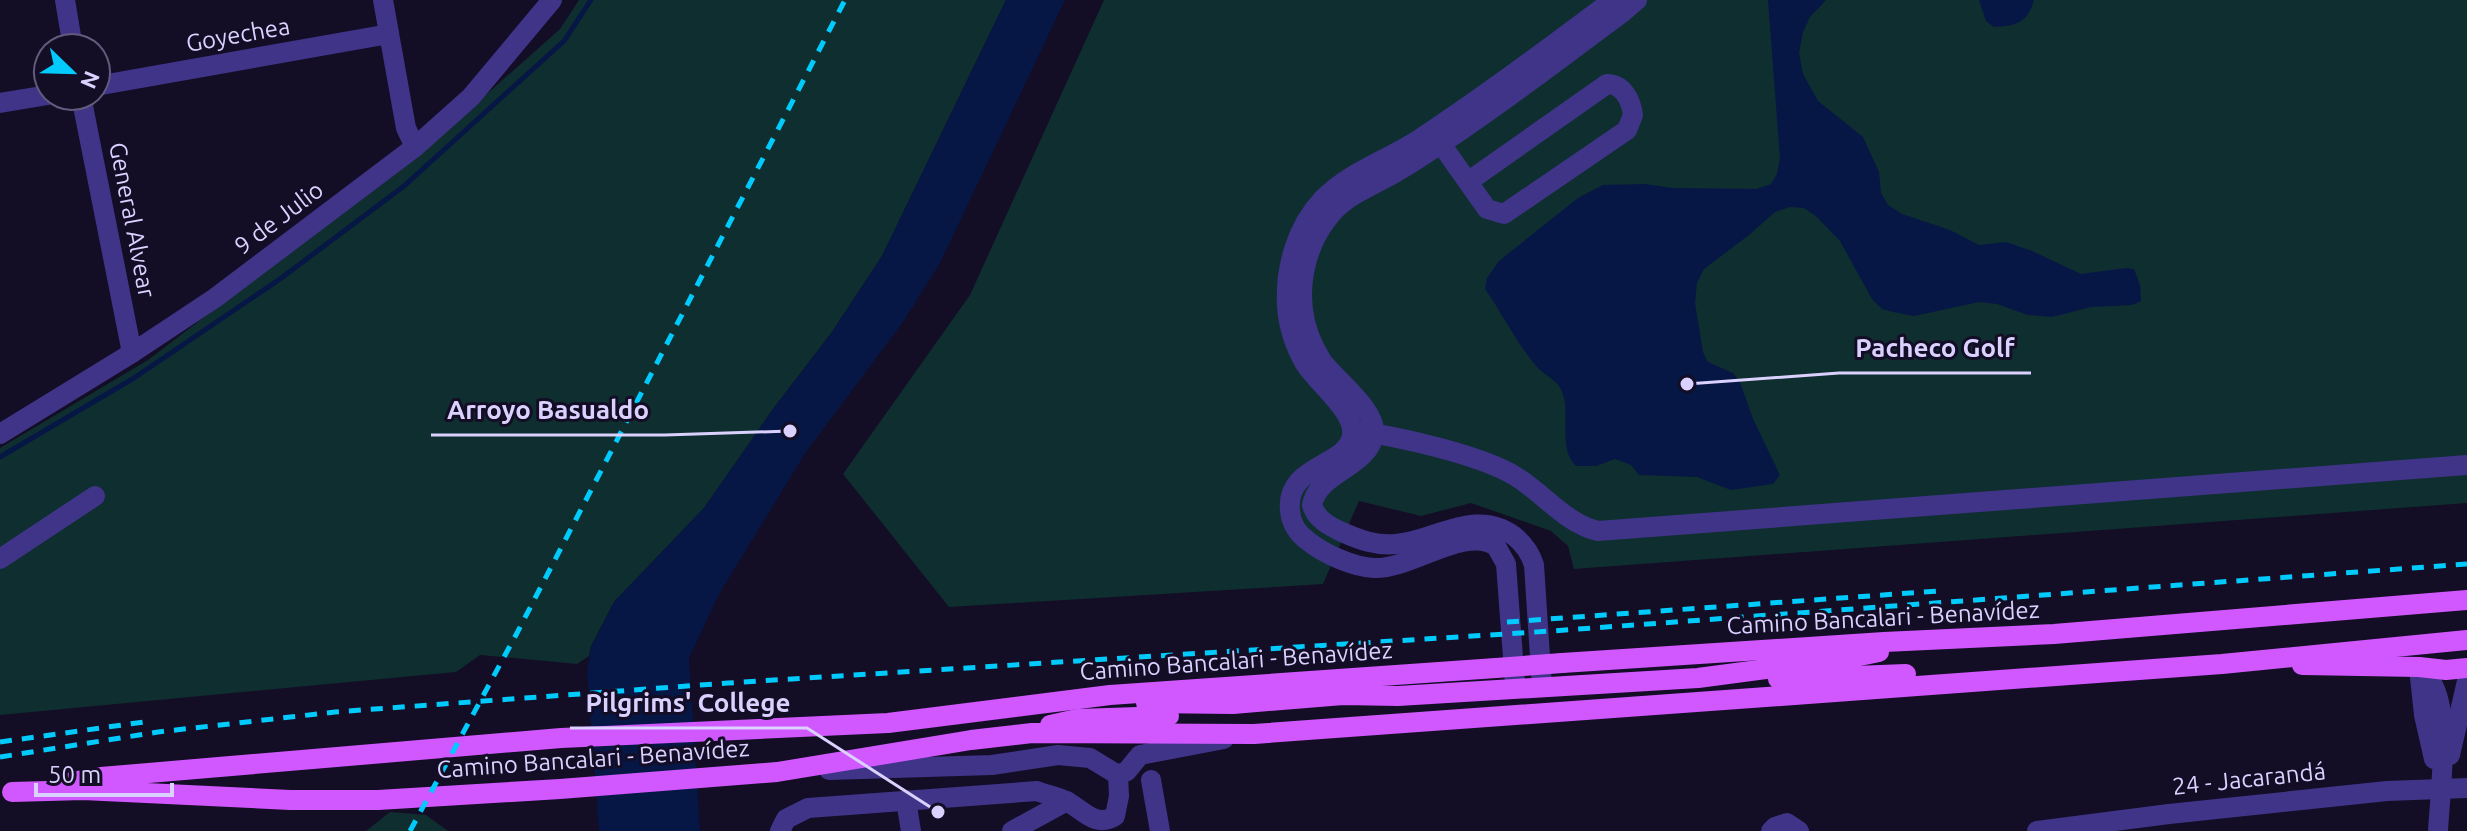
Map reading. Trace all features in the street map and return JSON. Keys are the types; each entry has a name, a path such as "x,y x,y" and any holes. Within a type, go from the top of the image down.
{"main road":[{"name":"Camino Bancalari - Benavídez","path":"6,792 101,777 561,738 888,723 1200,687 2054,634 2467,600"},
{"path":"1032,733 1077,719 1248,716 1398,696 1698,678 1850,658 1938,639"},
{"name":"Camino Bancalari - Benavídez","path":"6,792 83,790 290,800 378,800 560,789 777,772 1032,733 1254,734 2222,664 2467,640"},
{"path":"2222,664 2467,668"},
{"path":"1698,678 1747,680 1983,671 2034,677"},
{"path":"1053,702 1233,704 1343,695 1398,696"}],"street":[{"path":"65,0 70,32"},
{"path":"383,0 406,128 415,147"},
{"name":"9 de Julio","path":"0,434 215,298 415,147 471,97 552,0"},
{"path":"1515,688 1506,564 1496,546 1475,540 1380,568 1350,562 1323,550 1300,534 1290,508 1297,483 1325,461 1344,451 1352,439 1352,430 1347,414 1305,365 1288,320 1287,287 1295,248 1309,217 1324,197 1354,176 1436,138 1613,0"},
{"path":"1542,687 1534,565 1522,542 1500,528 1471,524 1401,544 1385,545 1360,540 1323,522 1315,514 1312,505 1319,487 1361,456 1374,433 1367,412 1322,361 1311,341 1301,288 1317,234 1340,204 1637,0"},
{"name":"Goyechea","path":"112,83 389,34"},
{"path":"1436,138 1487,209 1504,214 1627,130 1633,115 1625,93 1617,85 1607,84 1469,181"},
{"path":"0,103 32,98"},
{"name":"General Alvear","path":"84,112 132,353"},
{"path":"1352,430 1485,462 1517,476 1581,525 1598,531 2467,465"},
{"path":"0,559 95,496"},
{"path":"1350,562 1360,540"},
{"path":"2419,667 2434,687 2439,701 2443,755 2438,831"},
{"path":"2441,790 2467,681"},
{"path":"2448,764 2467,720"},
{"path":"1118,775 1127,771 1140,755 1254,734"},
{"path":"777,772 992,765 1058,755 1100,761 1118,775 1119,796 1115,816 1108,820 1092,819 1067,801 1037,791 808,808 786,819 780,831"},
{"path":"1151,780 1160,831"},
{"name":"24 - Jacarandá","path":"2037,831 2387,791 2467,788"},
{"path":"906,800 911,831"},
{"path":"1012,831 1067,801"},
{"path":"1771,831 1787,823 1799,831"}],"green space":[{"path":"579,0 1006,0 882,256 832,332 773,409 704,508 614,602 589,656 577,664 480,655 456,672 0,715 0,448 148,360 427,147 560,29"},
{"path":"1104,0 2467,0 2467,503 1574,569 1568,546 1551,531 1471,503 1421,516 1359,501 1323,584 949,607 843,474 970,295"},
{"path":"390,812 426,815 448,831 366,831"}],"water":[{"path":"1006,0 1065,0 940,263 903,322 806,452 719,594 689,658 700,831 599,831 587,671 591,647 614,602 704,508 773,409 832,332 882,256"},
{"path":"1768,0 1826,0 1810,17 1803,32 1799,53 1803,74 1818,101 1863,137 1879,172 1881,193 1888,205 1902,214 1950,230 1979,245 2006,242 2081,274 2134,269 2140,285 2141,301 2132,305 2091,307 2052,317 2028,315 1997,304 1979,302 1914,316 1893,312 1882,309 1872,299 1840,241 1817,217 1804,208 1790,207 1775,212 1704,269 1697,283 1695,303 1703,352 1708,362 1733,373 1740,382 1753,419 1780,475 1773,484 1731,490 1697,477 1639,475 1631,465 1615,459 1596,466 1576,466 1567,451 1565,403 1561,390 1523,349 1485,289 1487,278 1499,261 1578,198 1603,185 1756,189 1771,184 1780,158"},
{"path":"1979,0 2034,0 2025,18 1994,27 1986,21"}],"waterway":[{"path":"0,457 134,378 280,279 404,186 564,41 591,0"}],"railway":[{"path":"410,831 517,633 845,0"},
{"path":"0,757 158,732 335,712 728,683 1552,631 2467,564"},
{"path":"1507,622 1938,591"},
{"path":"0,742 151,721"}],"place":[{"name":"Pacheco Golf","path":"1687,384"},
{"name":"Arroyo Basualdo","path":"790,431"},
{"name":"Pilgrims' College","path":"938,812"}]}
